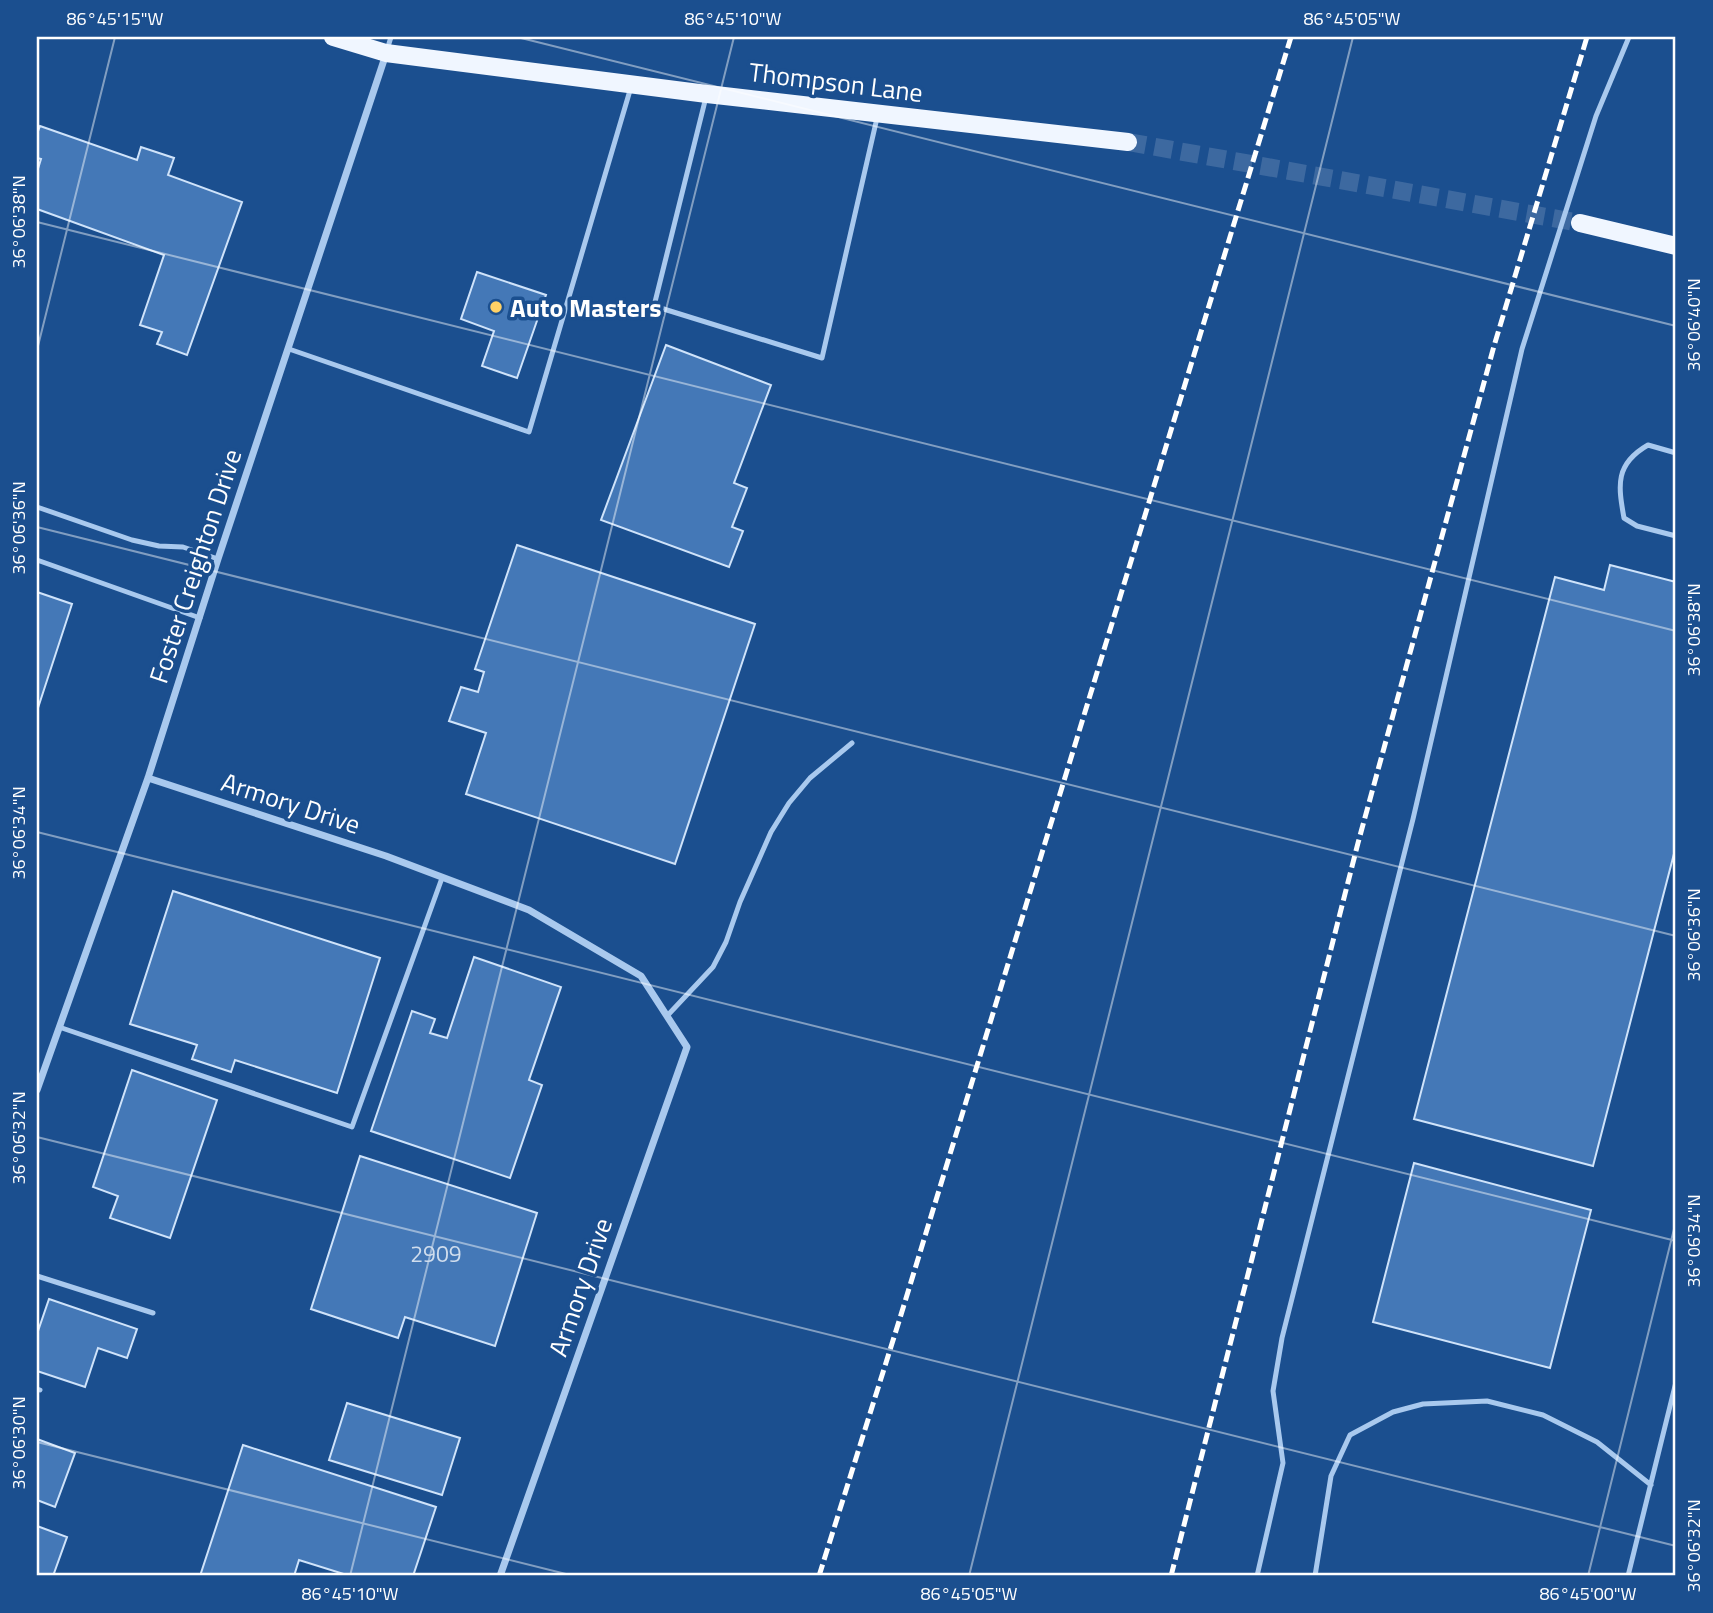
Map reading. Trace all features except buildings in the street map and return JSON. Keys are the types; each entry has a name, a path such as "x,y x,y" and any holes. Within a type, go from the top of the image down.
{"main road":[{"name":"Thompson Lane","path":"333,37 632,84 1128,142"},
{"path":"1580,223 1676,246"}],"street":[{"name":"Foster Creighton Drive","path":"37,1090 148,778 388,45"},
{"name":"Armory Drive","path":"148,778 386,856 529,909 641,976 687,1047 500,1576"}],"lane":[{"path":"1257,1576 1283,1463 1273,1391 1282,1338 1413,819 1522,349 1596,116 1629,37"},
{"path":"289,349 529,432 632,84"},
{"path":"707,93 654,306 822,358 878,114"},
{"path":"1676,453 1648,445 1631,455 1618,485 1624,518 1637,526 1676,536"},
{"path":"37,507 132,540 159,546 183,547 218,559"},
{"path":"37,560 200,618"},
{"path":"667,1016 713,967 771,832 789,803 810,778 852,743"},
{"path":"59,1027 352,1127 442,877"},
{"path":"37,1276 153,1313"},
{"path":"1628,1576 1676,1382"},
{"path":"1315,1576 1331,1476 1350,1434 1394,1412 1423,1404 1487,1401 1543,1415 1597,1442 1651,1485"}],"tunnel":[{"path":"1128,142 1580,223"}],"railway":[{"path":"819,1576 1291,37"},
{"path":"1171,1576 1358,843 1494,346 1587,37"}],"place":[{"name":"Auto Masters","path":"496,307"}]}
